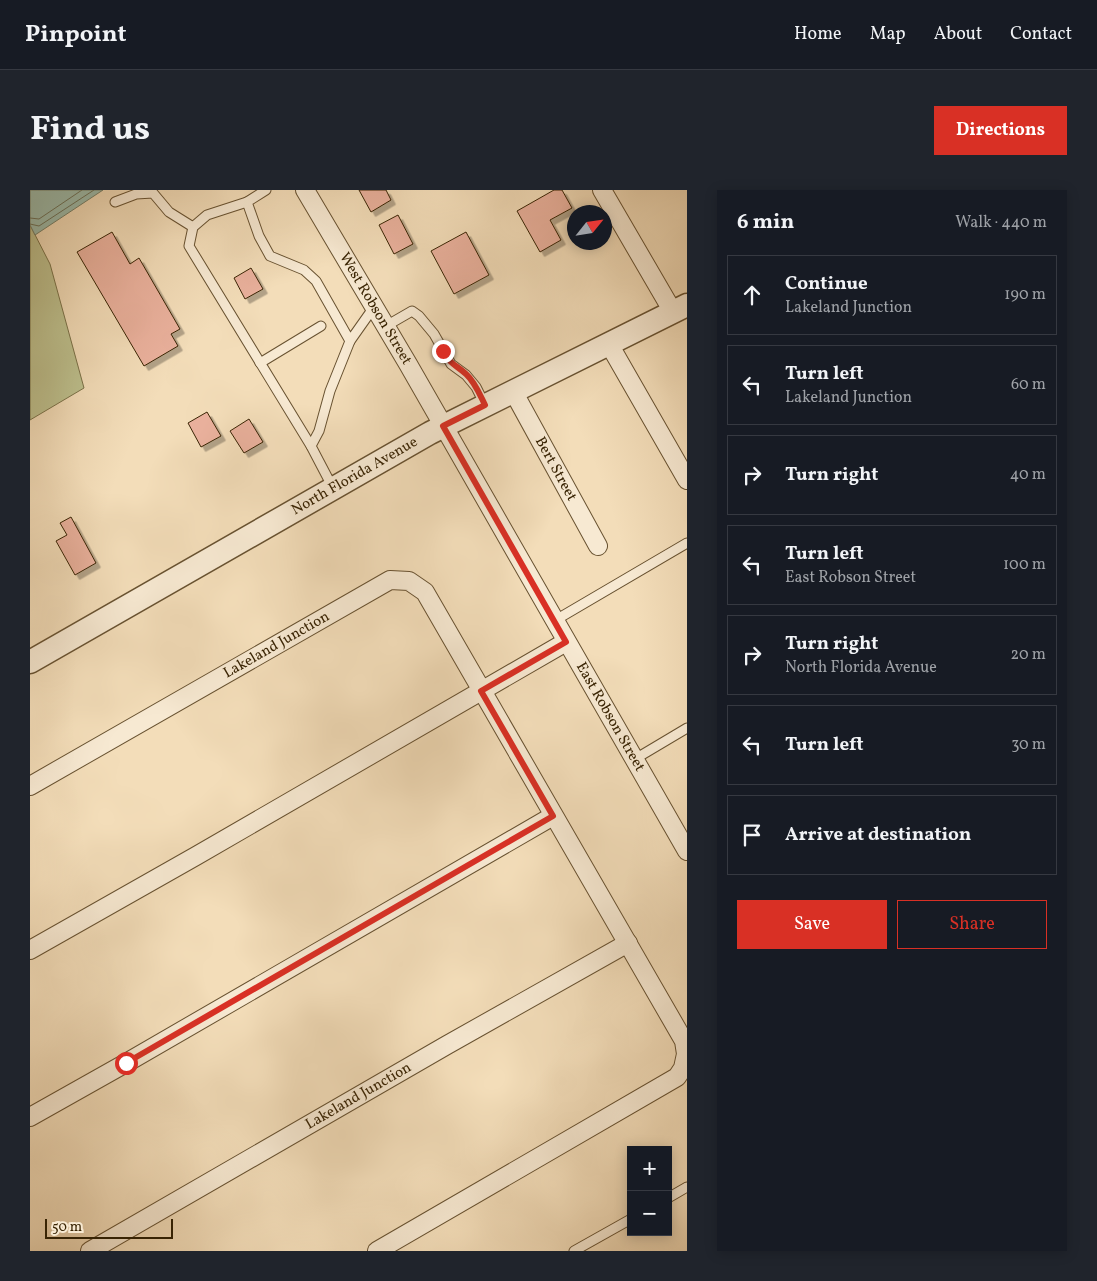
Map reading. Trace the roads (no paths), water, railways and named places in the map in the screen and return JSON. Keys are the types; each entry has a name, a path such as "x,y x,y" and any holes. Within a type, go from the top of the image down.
{"street":[{"name":"West Robson Street","path":"305,190 443,426"},
{"path":"602,190 680,309"},
{"name":"North Florida Avenue","path":"30,662 443,426 680,309"},
{"path":"609,344 687,480"},
{"name":"Bert Street","path":"513,391 598,546"},
{"name":"East Robson Street","path":"443,426 687,851"},
{"name":"Lakeland Junction","path":"30,786 390,580 409,581 424,592 684,1041 686,1054 683,1068 677,1077 377,1251"},
{"path":"30,950 566,642"},
{"path":"30,1117 553,816"},
{"name":"Lakeland Junction","path":"90,1251 446,1045 628,943"}],"lane":[{"path":"266,190 247,202 206,215 193,227 190,246 311,446 334,488"},
{"path":"115,202 136,194 153,193 169,212 193,227"},
{"path":"247,202 259,236 270,256 304,270 316,281 350,341"},
{"path":"311,446 350,341 374,307"},
{"path":"386,326 412,311 419,316 434,334 451,364 466,375 476,387 485,405"},
{"path":"260,363 321,326"},
{"path":"554,621 687,542"},
{"path":"635,759 687,728"},
{"path":"672,1196 687,1187"},
{"path":"574,1251 627,1221"}],"water":[{"path":"30,190 103,190 35,235 30,225"}]}
